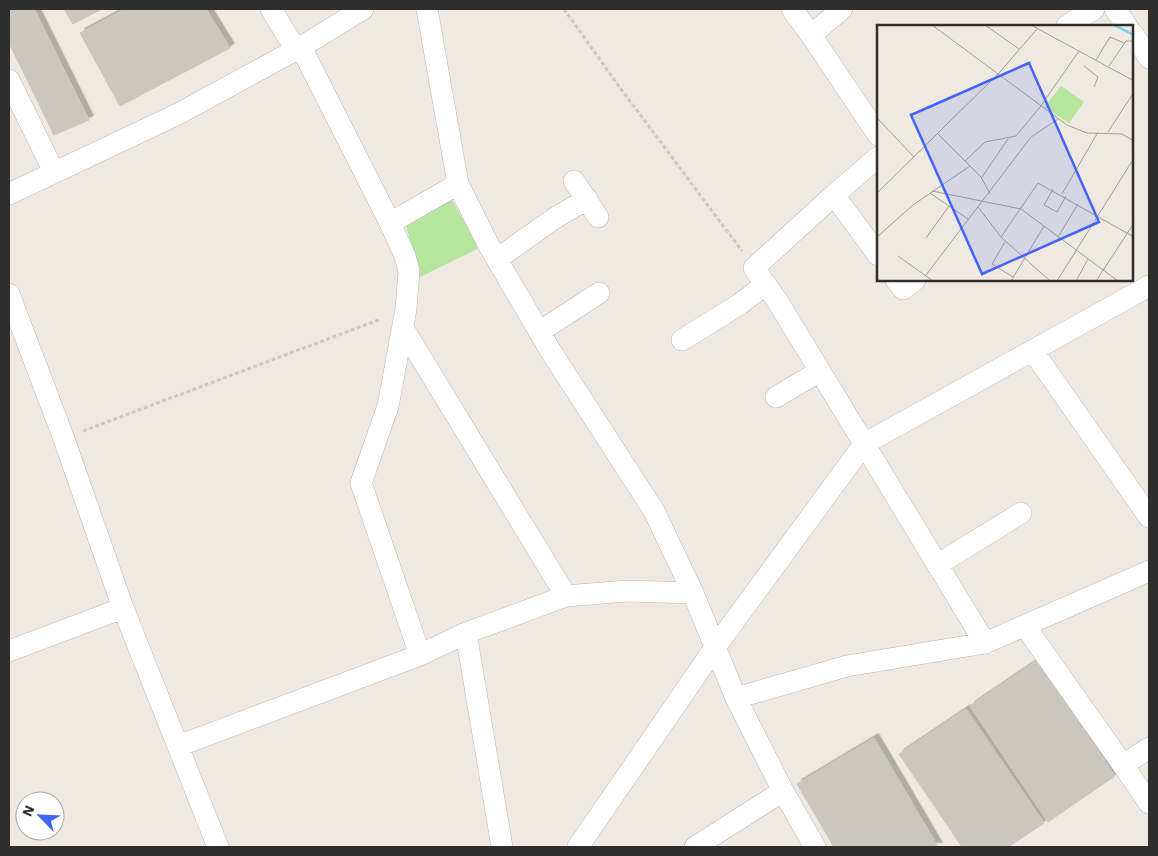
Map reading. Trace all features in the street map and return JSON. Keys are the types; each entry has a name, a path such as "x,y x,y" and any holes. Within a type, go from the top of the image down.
{"street":[{"path":"271,9 298,49 406,256 409,271 404,319 388,406 361,483 420,655"},
{"path":"9,194 180,113 298,49 363,9"},
{"path":"426,9 458,184 488,244 539,332 654,511 693,593 736,698 783,791 815,847"},
{"path":"792,9 877,134"},
{"path":"811,35 842,9"},
{"path":"1069,25 1094,9"},
{"path":"1115,9 1126,25"},
{"path":"1133,34 1149,58"},
{"path":"9,80 54,172"},
{"path":"682,340 740,304 760,276 834,195 877,159"},
{"path":"574,181 598,217"},
{"path":"390,223 458,184"},
{"path":"834,195 877,254"},
{"path":"497,259 555,218 586,199"},
{"path":"760,276 778,302 985,643"},
{"path":"897,281 903,289 914,281"},
{"path":"578,847 716,646 864,444 1033,351 1139,286"},
{"path":"539,332 600,293"},
{"path":"9,294 64,439 123,608 218,847"},
{"path":"404,319 566,596"},
{"path":"1033,351 1149,517"},
{"path":"776,397 820,371"},
{"path":"937,565 1022,513"},
{"path":"736,698 847,666 985,643 1149,571"},
{"path":"178,746 420,655 466,633 566,596 627,591 693,593"},
{"path":"9,651 123,608"},
{"path":"1025,626 1149,803"},
{"path":"466,633 502,847"},
{"path":"1123,766 1149,748"},
{"path":"695,847 783,791"}],"path":[{"path":"564,9 760,276"},
{"path":"64,439 404,319"}],"green space":[{"path":"452,200 479,248 420,277 406,225"}],"building":[{"path":"9,9 34,9 89,120 54,135 9,43"},
{"path":"64,9 102,9 73,24"},
{"path":"125,9 206,9 230,48 120,106 80,33"},
{"path":"1038,660 1115,776 1048,822 970,706"},
{"path":"966,709 1044,823 1008,847 962,847 899,754"},
{"path":"874,738 938,847 834,847 797,784"}]}
